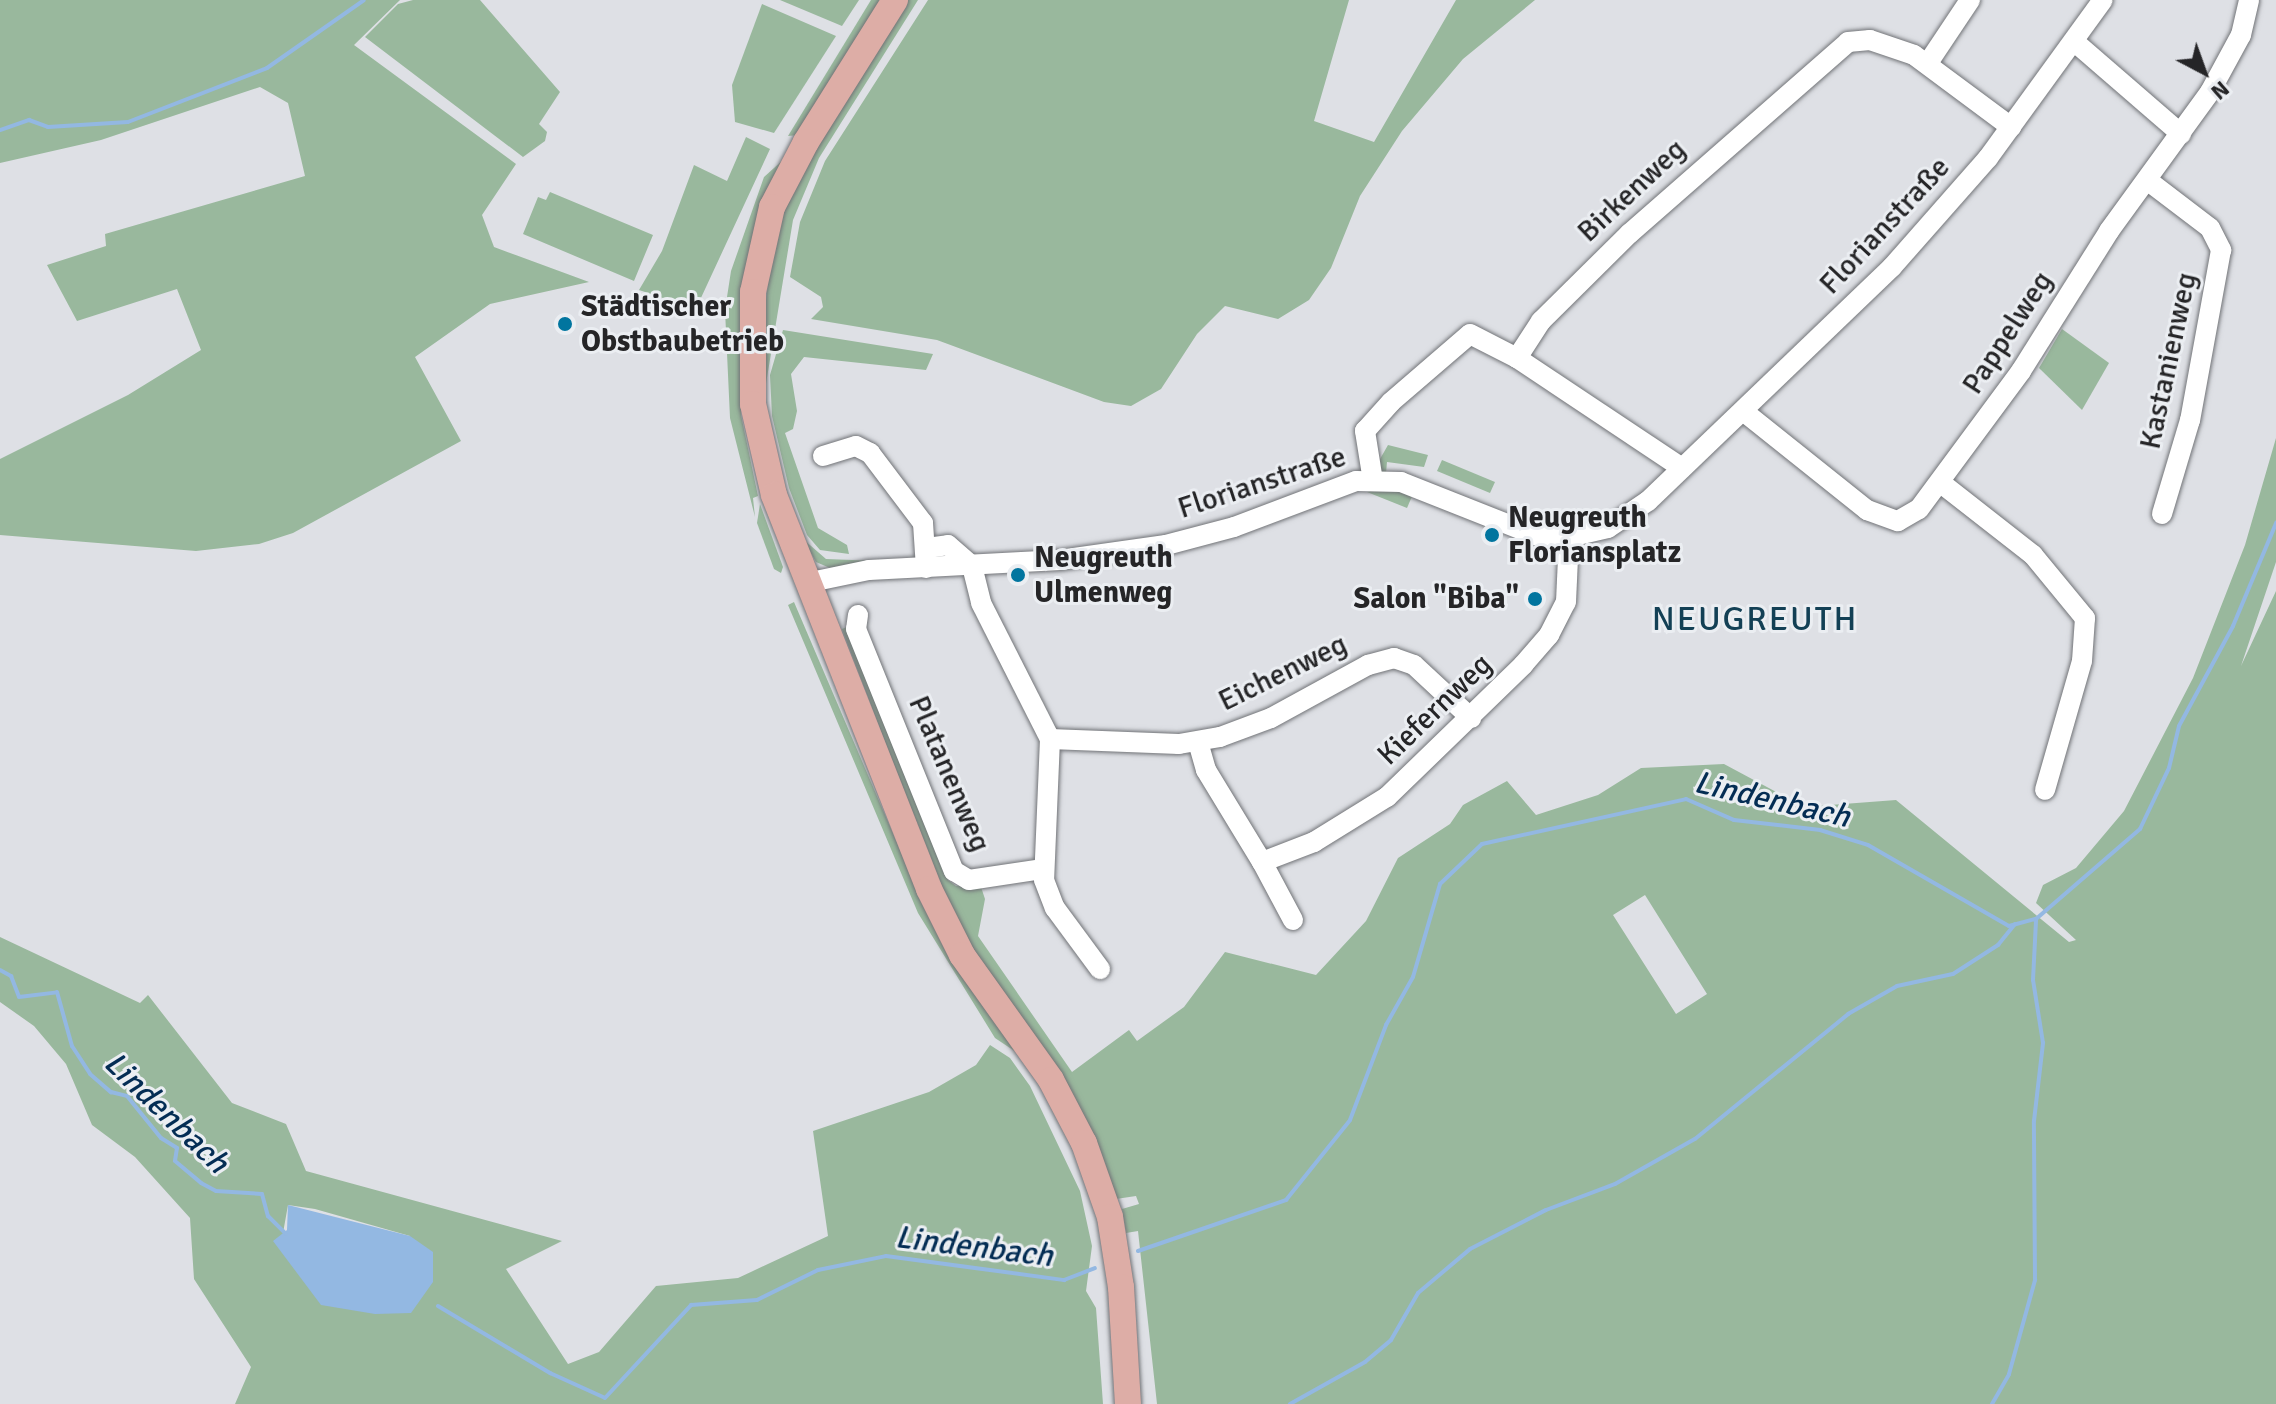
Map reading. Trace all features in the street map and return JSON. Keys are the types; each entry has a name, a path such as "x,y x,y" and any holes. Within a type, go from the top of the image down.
{"main road":[{"path":"895,0 772,207 753,292 753,404 774,495 806,583 946,926 1051,1080 1084,1143 1110,1217 1121,1287 1128,1404"}],"street":[{"path":"1928,63 1970,0"},
{"name":"Florianstraße","path":"972,566 1070,559 1166,545 1234,527 1356,481 1401,482 1535,535 1569,537 1621,521 1743,411 1897,261 2011,127 2076,43 2103,0"},
{"name":"Pappelweg","path":"1743,411 1792,455 1880,517 1906,518 1941,483 2181,134 2234,51 2249,0"},
{"name":"Birkenweg","path":"1517,358 1541,321 1629,234 1848,42 1870,40 1928,63 2011,127"},
{"path":"2076,43 2181,134"},
{"name":"Kastanienweg","path":"2147,180 2210,228 2221,250 2190,420 2162,514"},
{"path":"1373,481 1363,440 1368,424 1463,337 1476,334 1682,468"},
{"path":"823,456 856,446 870,453 920,517 927,558"},
{"path":"1941,483 2033,555 2085,618 2082,661 2045,790"},
{"name":"Kiefernweg","path":"1262,862 1314,842 1367,811 1471,718 1558,620 1570,582 1569,537"},
{"path":"806,583 927,558 948,545 972,566 981,603 1050,739 1043,869 1051,902 1100,969"},
{"name":"Platanenweg","path":"858,615 856,629 954,871 969,880 1043,869"},
{"name":"Eichenweg","path":"1050,739 1198,742 1271,718 1368,665 1394,658 1414,665 1471,718"},
{"path":"1198,742 1206,770 1293,920"}],"green space":[{"path":"0,0 400,0 354,45 516,164 482,215 494,247 589,282 490,304 415,357 461,441 293,533 259,544 196,551 0,535 0,459 128,395 201,350 177,289 77,321 47,265 106,246 105,234 305,176 288,103 260,87 101,140 0,163"},
{"path":"413,0 480,0 560,92 539,124 547,132 545,141 523,157 365,37 398,4"},
{"path":"780,0 859,0 842,26"},
{"path":"871,0 885,0 799,135 788,136"},
{"path":"905,0 918,0 819,158 793,220 764,396 781,488 762,392 760,352 771,257 793,180"},
{"path":"928,0 1349,0 1314,121 1374,142 1456,0 1535,0 1463,59 1402,131 1360,196 1331,268 1309,300 1278,319 1225,306 1197,334 1161,389 1131,406 1104,402 937,340 811,319 823,307 821,297 790,277 800,222 825,161"},
{"path":"762,4 836,36 774,133 735,122 732,85"},
{"path":"746,137 770,149 700,300 687,306 639,290 662,251 694,165 727,181"},
{"path":"784,159 742,310 741,415 758,496 753,498 755,517 730,418 725,310 731,271 764,177"},
{"path":"550,192 653,235 634,281 523,234 538,197 546,200"},
{"path":"2062,329 2109,363 2082,410 2039,368"},
{"path":"783,330 933,354 926,370 804,357 791,374 797,411 793,429 785,433 818,528 847,545 849,554 820,550 807,535 789,488 772,416 770,375"},
{"path":"2276,438 2276,562 2241,666 2276,591 2276,1404 1157,1404 1138,1231 1126,1233 1122,1209 1139,1204 1136,1196 1116,1199 953,920 842,629 849,626 948,880 956,886 981,887 985,899 978,936 1072,1072 1129,1030 1137,1041 1184,1007 1225,952 1316,975 1366,921 1398,858 1450,824 1463,805 1507,781 1536,815 1598,795 1641,768 1724,764 1804,807 1896,800 2069,942 2076,940 2036,903 2043,885 2076,868 2124,811 2193,678 2245,545","holes":["1645,895 1707,994 1676,1014 1613,915"]},
{"path":"1388,445 1428,455 1424,467 1387,462 1386,473 1381,473 1380,459"},
{"path":"1442,460 1495,482 1490,493 1437,471"},
{"path":"1385,487 1413,494 1407,508 1367,492"},
{"path":"760,504 783,567 781,573 774,569 757,523"},
{"path":"803,539 826,559 905,562 830,568 816,562"},
{"path":"794,602 909,871 1016,1052 995,1038 918,913 788,605"},
{"path":"0,937 140,1003 148,995 232,1103 286,1124 306,1171 562,1241 506,1269 568,1364 599,1352 656,1286 738,1278 828,1236 813,1131 929,1092 976,1065 990,1045 1010,1058 1030,1086 1080,1191 1092,1246 1086,1291 1096,1308 1103,1404 235,1404 251,1367 194,1279 190,1218 135,1157 92,1125 66,1064 34,1026 0,1002","holes":["288,1205 315,1209 410,1236 283,1233"]}],"water":[{"path":"288,1205 410,1236 433,1252 433,1282 411,1313 375,1314 321,1305 273,1241 287,1230"}],"waterway":[{"path":"0,130 29,120 48,127 128,122 267,68 364,0"},
{"name":"Lindenbach","path":"1138,1251 1286,1200 1350,1120 1386,1025 1413,977 1440,884 1482,844 1686,799 1734,820 1820,830 1868,845 2009,926 2036,919 2140,829 2169,768 2179,726 2233,626 2276,523"},
{"path":"1992,1404 2009,1374 2035,1280 2034,1121 2043,1043 2033,980 2036,920"},
{"path":"1290,1404 1365,1362 1391,1340 1418,1293 1470,1249 1546,1210 1615,1184 1695,1139 1848,1014 1897,986 1953,974 1998,945 2015,924"},
{"name":"Lindenbach","path":"0,970 11,976 19,997 57,992 72,1046 90,1074 111,1092 127,1096 161,1138 177,1148 175,1161 201,1183 216,1191 262,1194 268,1216 286,1234"},
{"name":"Lindenbach","path":"438,1306 550,1373 605,1398 691,1305 757,1300 818,1270 886,1256 1064,1280 1095,1268"}],"place":[{"name":"Städtischer Obstbaubetrieb","path":"565,324"},
{"name":"Neugreuth Floriansplatz","path":"1492,535"},
{"name":"Neugreuth Ulmenweg","path":"1018,575"},
{"name":"Salon \"Biba\"","path":"1535,599"}],"district":[{"name":"NEUGREUTH","path":"1755,620"}]}
